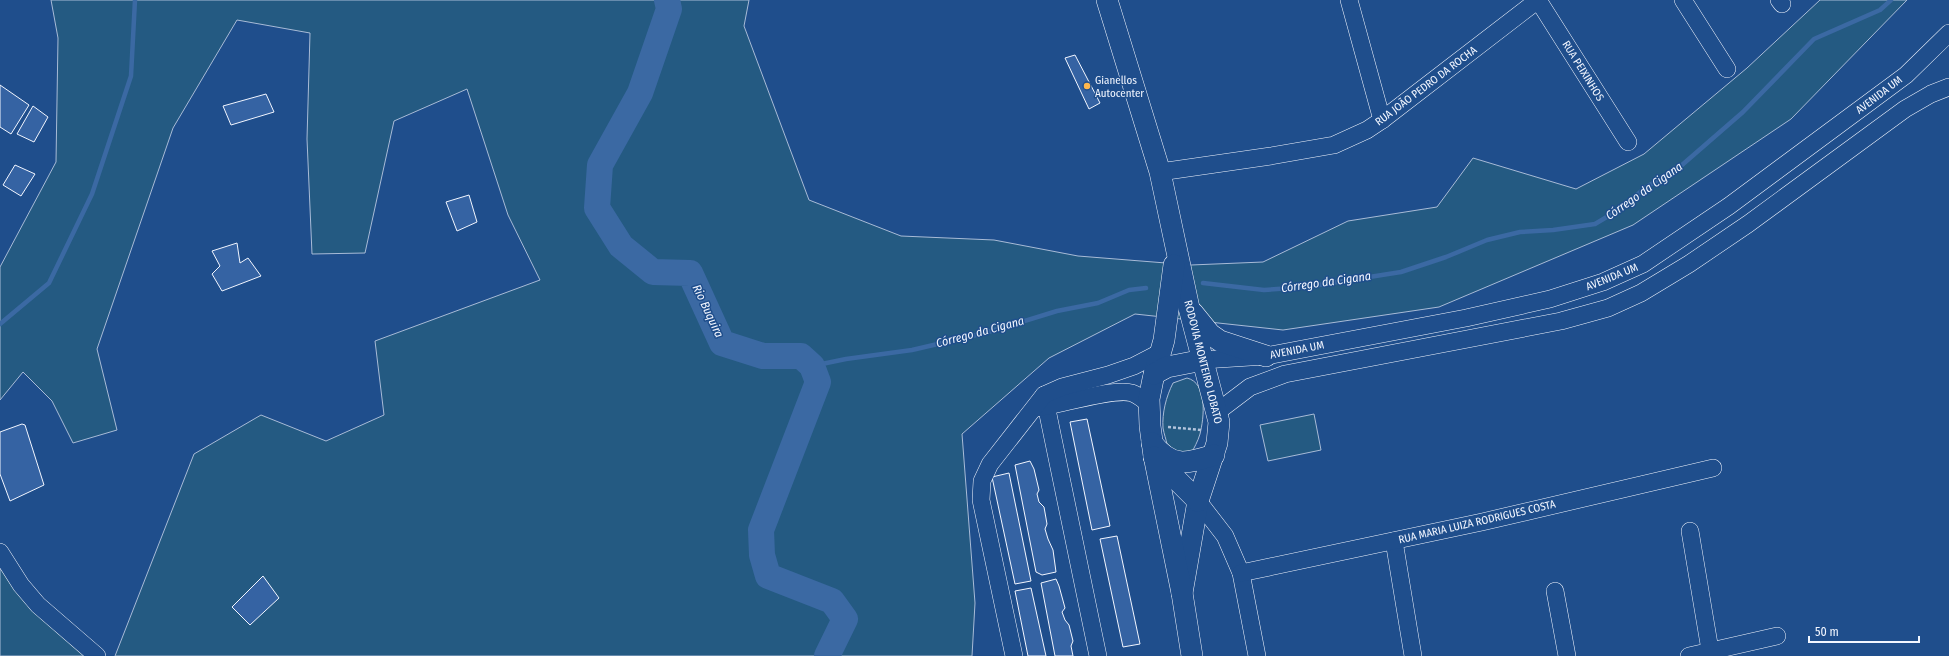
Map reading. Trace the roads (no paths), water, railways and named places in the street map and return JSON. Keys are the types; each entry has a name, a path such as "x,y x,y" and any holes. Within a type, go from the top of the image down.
{"main road":[{"name":"RODOVIA MONTEIRO LOBATO","path":"1107,0 1160,172 1189,308 1204,360 1218,422 1214,455 1198,501 1182,593"},
{"name":"RODOVIA MONTEIRO LOBATO","path":"1176,248 1169,306 1161,352 1154,374 1150,405 1152,442 1182,593 1192,656"},
{"path":"1189,308 1210,334 1220,341 1266,356"},
{"path":"1154,374 1176,364 1204,360"},
{"path":"1152,442 1160,454 1176,462 1192,462 1214,455"},
{"path":"1152,442 1198,501"}],"street":[{"path":"1349,0 1382,120"},
{"name":"RUA JOÃO PEDRO DA ROCHA","path":"1160,172 1271,156 1334,145 1367,130 1538,0"},
{"name":"RUA PEIXINHOS","path":"1538,0 1628,142"},
{"path":"1683,0 1727,69"},
{"name":"AVENIDA UM","path":"1204,360 1266,356 1458,319 1550,299 1603,282 1643,264 1729,206 1906,75 1949,32"},
{"path":"1218,422 1250,387 1285,374 1561,322 1608,308 1641,293 1689,264 1748,224 1905,109 1931,94 1949,87"},
{"path":"1014,656 981,500 980,490 982,480 990,464 1041,404 1062,387 1108,375 1134,366 1161,352"},
{"path":"1041,404 1108,393 1126,392 1138,396 1150,405"},
{"path":"1041,404 1098,656"},
{"name":"RUA MARIA LUIZA RODRIGUES COSTA","path":"1241,572 1394,541 1713,468"},
{"path":"1198,501 1224,536 1241,572 1257,656"},
{"path":"1690,531 1711,654"},
{"path":"1394,541 1413,656"},
{"path":"0,552 21,585 38,605 97,656"},
{"path":"1555,591 1567,656"},
{"path":"1689,656 1711,654 1777,636"}],"waterway":[{"path":"0,324 49,283 92,194 131,76 135,0"},
{"name":"Rio Buquira","path":"667,0 669,9 640,93 600,165 597,208 621,246 653,272 690,273 722,343 763,356 801,356 812,366 818,382 761,530 762,555 768,576 832,601 845,619 827,656"},
{"name":"Córrego da Cigana","path":"1203,283 1264,290 1306,287 1401,272 1446,257 1487,240 1520,232 1553,230 1595,224 1620,209 1645,188 1682,165 1743,112 1814,39 1880,10 1891,0"},
{"name":"Córrego da Cigana","path":"812,366 846,359 912,350 985,333 1057,311 1098,303 1129,290 1146,288"}],"place":[{"name":"Gianellos Autocenter","path":"1087,86"}]}
